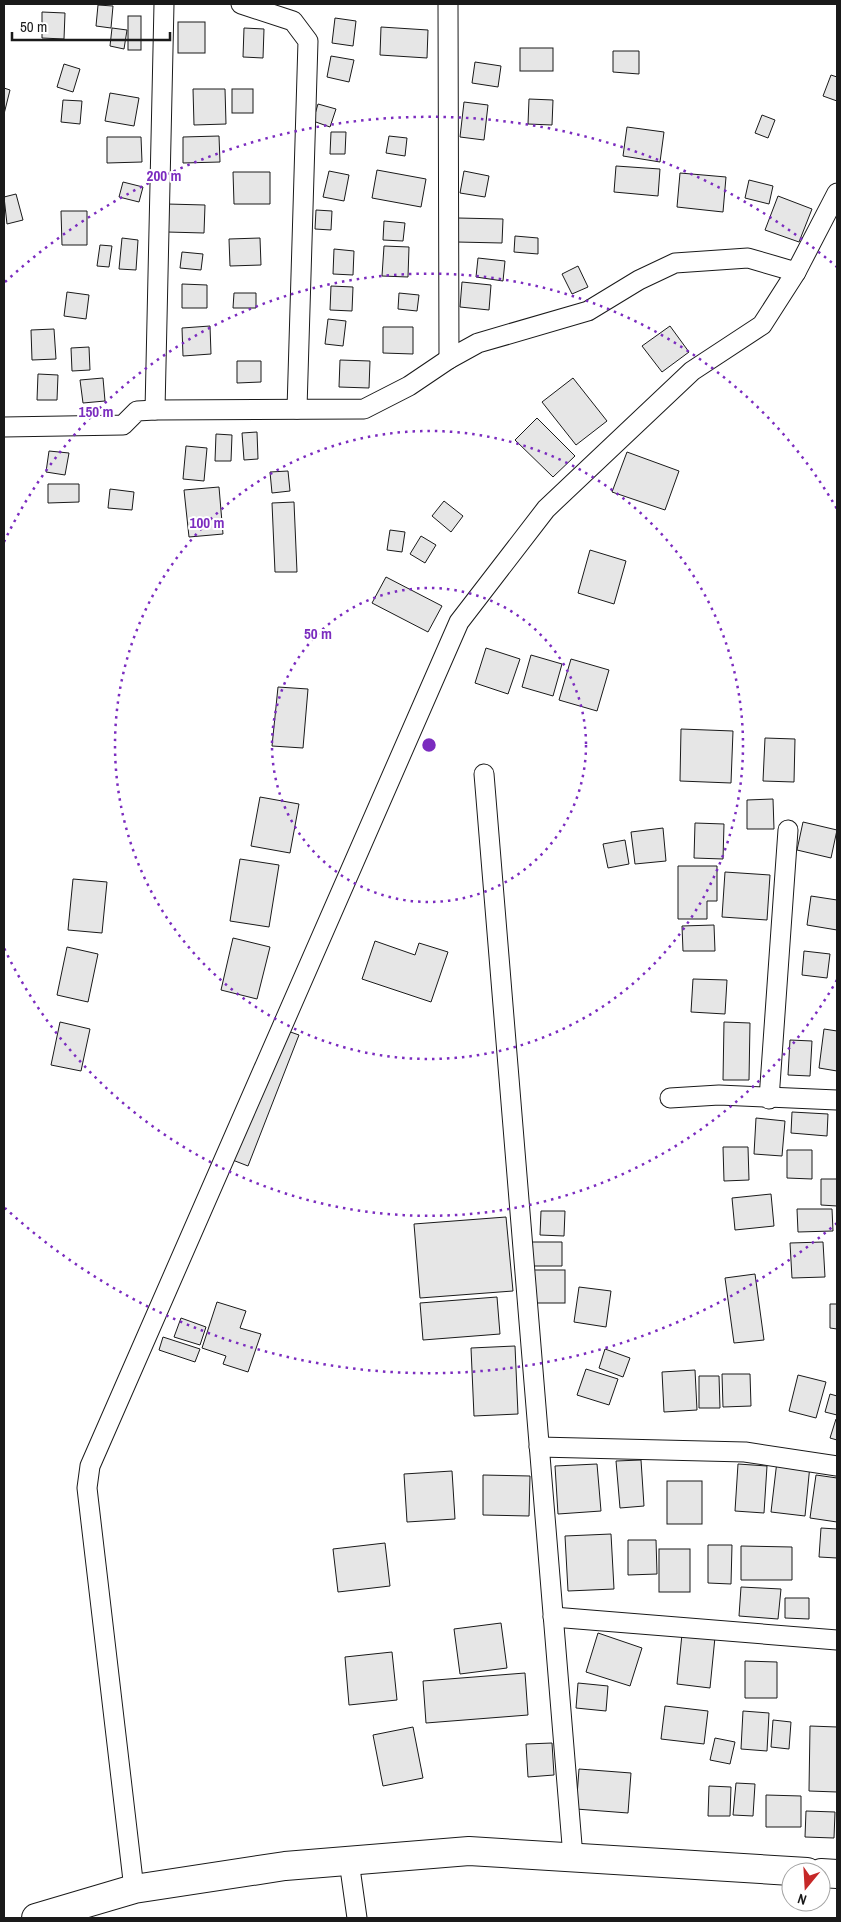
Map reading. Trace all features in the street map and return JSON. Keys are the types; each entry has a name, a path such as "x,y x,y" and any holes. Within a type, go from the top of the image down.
{"highway":[{"path":"36,1918 134,1889 285,1866 469,1851 781,1870"}],"street":[{"path":"155,410 164,4"},
{"path":"241,4 292,21 308,42 297,409"},
{"path":"448,4 449,359"},
{"path":"134,1889 87,1488 90,1466 459,622 546,509 692,371 762,325 796,272 837,193"},
{"path":"4,427 124,425 137,411 155,410 364,409 409,386 449,359 478,343 588,311 639,280 675,263 748,258 796,272"},
{"path":"484,774 573,1858"},
{"path":"769,1098 788,830"},
{"path":"670,1098 719,1095 837,1100"},
{"path":"539,1447 745,1452 837,1466"},
{"path":"553,1617 837,1640"},
{"path":"349,1861 357,1918"}],"building":[{"path":"98,5 113,6 111,28 96,26"},
{"path":"42,12 65,13 64,39 42,38"},
{"path":"128,16 141,16 141,50 128,50"},
{"path":"335,18 356,21 353,46 332,43"},
{"path":"178,22 205,22 205,53 178,53"},
{"path":"381,27 428,30 427,58 380,55"},
{"path":"112,28 127,30 124,49 110,46"},
{"path":"244,28 264,29 263,58 243,57"},
{"path":"520,48 553,48 553,71 520,71"},
{"path":"613,51 639,51 639,74 613,72"},
{"path":"331,56 354,60 349,82 327,77"},
{"path":"475,62 501,66 498,87 472,83"},
{"path":"64,64 80,69 73,92 57,87"},
{"path":"831,75 837,77 837,101 823,96"},
{"path":"4,88 10,90 4,114"},
{"path":"193,89 225,89 226,124 194,125"},
{"path":"232,89 253,89 253,113 232,113"},
{"path":"110,93 139,98 134,126 105,121"},
{"path":"529,99 553,100 552,125 528,124"},
{"path":"63,100 82,101 80,124 61,122"},
{"path":"464,102 488,105 484,140 460,137"},
{"path":"318,104 336,109 330,127 313,121"},
{"path":"762,115 775,120 768,138 755,133"},
{"path":"627,127 664,132 660,162 623,156"},
{"path":"331,132 346,132 345,154 330,154"},
{"path":"219,136 220,162 183,163 183,137"},
{"path":"389,136 407,138 405,156 386,153"},
{"path":"107,137 141,137 142,162 107,163"},
{"path":"616,166 660,169 658,196 614,192"},
{"path":"377,170 426,179 421,207 372,198"},
{"path":"329,171 349,175 344,201 323,197"},
{"path":"464,171 489,176 485,197 460,193"},
{"path":"233,172 270,172 270,204 234,204"},
{"path":"680,173 726,177 723,212 677,207"},
{"path":"749,180 773,186 769,204 745,198"},
{"path":"123,182 143,187 139,202 119,197"},
{"path":"16,194 23,220 7,224 4,197"},
{"path":"778,196 812,209 799,242 765,230"},
{"path":"167,204 205,205 204,233 167,232"},
{"path":"316,210 332,211 331,230 315,229"},
{"path":"61,211 87,211 87,245 62,245"},
{"path":"458,218 503,219 502,243 457,242"},
{"path":"384,221 405,223 403,241 383,240"},
{"path":"515,236 538,238 538,254 514,252"},
{"path":"122,238 138,240 136,270 119,269"},
{"path":"260,238 261,265 230,266 229,239"},
{"path":"100,245 112,246 109,267 97,266"},
{"path":"384,246 409,247 408,277 382,276"},
{"path":"334,249 354,251 353,275 333,274"},
{"path":"182,252 203,254 201,270 180,268"},
{"path":"478,258 505,261 503,281 476,277"},
{"path":"578,266 588,287 572,294 562,274"},
{"path":"462,282 491,285 489,310 460,307"},
{"path":"182,284 207,285 207,308 182,308"},
{"path":"331,286 353,287 352,311 330,310"},
{"path":"67,292 89,295 86,319 64,316"},
{"path":"234,293 256,293 256,308 233,308"},
{"path":"399,293 419,295 417,311 398,309"},
{"path":"328,319 346,321 343,346 325,344"},
{"path":"210,326 211,354 183,356 182,328"},
{"path":"670,326 689,352 662,372 642,346"},
{"path":"383,327 413,327 413,354 383,353"},
{"path":"54,329 56,359 32,360 31,330"},
{"path":"89,347 90,370 72,371 71,348"},
{"path":"340,360 370,361 369,388 339,387"},
{"path":"237,361 261,361 261,382 237,383"},
{"path":"38,374 58,375 57,400 37,400"},
{"path":"103,378 105,401 83,403 80,380"},
{"path":"573,378 607,421 576,445 542,402"},
{"path":"537,418 575,456 553,477 515,440"},
{"path":"257,432 258,459 244,460 242,433"},
{"path":"216,434 232,435 231,461 215,461"},
{"path":"186,446 207,448 204,481 183,479"},
{"path":"49,451 69,453 65,475 46,472"},
{"path":"627,452 679,471 665,510 612,492"},
{"path":"288,471 290,491 272,493 270,472"},
{"path":"48,484 79,484 79,502 48,503"},
{"path":"219,487 223,534 189,537 184,490"},
{"path":"110,489 134,492 132,510 108,508"},
{"path":"444,501 463,516 451,532 432,516"},
{"path":"294,502 297,572 275,572 272,503"},
{"path":"390,530 405,532 402,552 387,550"},
{"path":"421,536 436,545 425,563 410,554"},
{"path":"590,550 626,561 614,604 578,593"},
{"path":"386,577 442,606 428,632 372,603"},
{"path":"486,648 520,659 508,694 475,683"},
{"path":"531,655 562,664 553,696 522,687"},
{"path":"571,659 609,670 597,711 559,700"},
{"path":"278,687 308,689 303,748 272,746"},
{"path":"681,729 733,731 731,783 680,781"},
{"path":"765,738 795,739 794,782 763,781"},
{"path":"260,797 299,804 290,853 251,846"},
{"path":"773,799 774,829 747,829 747,800"},
{"path":"803,822 837,830 831,858 797,850"},
{"path":"695,823 724,824 723,859 694,858"},
{"path":"663,828 666,861 635,864 631,832"},
{"path":"625,840 629,864 608,868 603,844"},
{"path":"240,859 279,865 269,927 230,921"},
{"path":"678,866 717,866 717,901 707,901 707,919 678,919"},
{"path":"725,872 770,875 767,920 722,917"},
{"path":"73,879 107,882 102,933 68,930"},
{"path":"811,896 837,900 837,930 807,925"},
{"path":"714,925 715,951 683,951 682,926"},
{"path":"233,938 270,947 257,999 221,990"},
{"path":"375,941 415,955 419,943 448,952 431,1002 362,979"},
{"path":"67,947 98,954 88,1002 57,995"},
{"path":"804,951 830,954 827,978 802,975"},
{"path":"693,979 727,980 725,1014 691,1012"},
{"path":"60,1022 90,1029 81,1071 51,1065"},
{"path":"724,1022 750,1023 749,1080 723,1080"},
{"path":"282,1029 299,1035 248,1166 230,1159"},
{"path":"824,1029 837,1031 837,1071 819,1068"},
{"path":"790,1040 812,1041 810,1076 788,1075"},
{"path":"792,1112 828,1114 827,1136 791,1133"},
{"path":"756,1118 785,1121 782,1156 754,1154"},
{"path":"723,1147 748,1147 749,1180 724,1181"},
{"path":"787,1150 812,1150 812,1179 787,1178"},
{"path":"821,1179 837,1179 837,1206 821,1205"},
{"path":"771,1194 774,1226 735,1230 732,1198"},
{"path":"797,1209 832,1209 833,1231 798,1232"},
{"path":"541,1211 565,1211 564,1236 540,1235"},
{"path":"506,1217 513,1291 420,1298 414,1224"},
{"path":"531,1242 562,1242 562,1266 532,1266"},
{"path":"823,1242 825,1277 792,1278 790,1243"},
{"path":"533,1270 565,1270 565,1303 533,1303"},
{"path":"755,1274 764,1340 734,1343 725,1278"},
{"path":"579,1287 611,1291 606,1327 574,1322"},
{"path":"497,1297 500,1334 423,1340 420,1303"},
{"path":"217,1302 246,1311 240,1328 261,1334 248,1372 223,1364 226,1356 202,1348"},
{"path":"830,1304 837,1304 837,1329 830,1328"},
{"path":"181,1318 206,1327 200,1345 174,1337"},
{"path":"163,1337 200,1349 195,1362 159,1350"},
{"path":"515,1346 518,1414 474,1416 471,1348"},
{"path":"605,1349 630,1358 623,1377 599,1368"},
{"path":"586,1369 618,1379 609,1405 577,1395"},
{"path":"695,1370 697,1410 664,1412 662,1372"},
{"path":"722,1374 750,1374 751,1406 723,1407"},
{"path":"798,1375 826,1382 816,1418 789,1411"},
{"path":"699,1376 719,1376 720,1408 699,1408"},
{"path":"830,1394 837,1396 837,1415 825,1412"},
{"path":"837,1419 837,1440 830,1438"},
{"path":"641,1460 644,1506 620,1508 616,1461"},
{"path":"777,1461 810,1465 805,1516 771,1512"},
{"path":"597,1464 601,1511 558,1514 555,1466"},
{"path":"738,1464 767,1466 764,1513 735,1511"},
{"path":"452,1471 455,1519 407,1522 404,1474"},
{"path":"483,1475 530,1476 529,1516 483,1515"},
{"path":"816,1475 837,1478 837,1522 810,1518"},
{"path":"667,1481 702,1481 702,1524 667,1524"},
{"path":"821,1528 837,1529 837,1558 819,1557"},
{"path":"611,1534 614,1589 568,1591 565,1536"},
{"path":"628,1540 656,1540 657,1574 628,1575"},
{"path":"385,1543 390,1586 338,1592 333,1549"},
{"path":"708,1545 732,1545 731,1584 708,1583"},
{"path":"741,1546 792,1547 792,1580 741,1580"},
{"path":"659,1549 690,1549 690,1592 659,1592"},
{"path":"741,1587 781,1589 778,1619 739,1616"},
{"path":"785,1598 809,1598 809,1619 785,1618"},
{"path":"501,1623 507,1668 460,1674 454,1629"},
{"path":"598,1633 642,1648 630,1686 586,1672"},
{"path":"682,1634 715,1637 710,1688 677,1684"},
{"path":"392,1652 397,1700 349,1705 345,1657"},
{"path":"745,1661 777,1662 777,1698 745,1698"},
{"path":"525,1673 528,1715 426,1723 423,1681"},
{"path":"578,1683 608,1686 606,1711 576,1708"},
{"path":"665,1706 708,1711 704,1744 661,1739"},
{"path":"743,1711 769,1713 767,1751 741,1749"},
{"path":"773,1720 791,1722 789,1749 771,1747"},
{"path":"810,1726 837,1727 837,1792 809,1791"},
{"path":"413,1727 423,1778 383,1786 373,1735"},
{"path":"715,1738 735,1742 730,1764 710,1760"},
{"path":"552,1743 554,1775 528,1777 526,1744"},
{"path":"579,1769 631,1773 628,1813 576,1809"},
{"path":"736,1783 755,1784 753,1816 733,1815"},
{"path":"709,1786 731,1787 730,1816 708,1816"},
{"path":"766,1795 801,1796 801,1827 766,1827"},
{"path":"806,1811 835,1812 834,1838 805,1837"}]}
